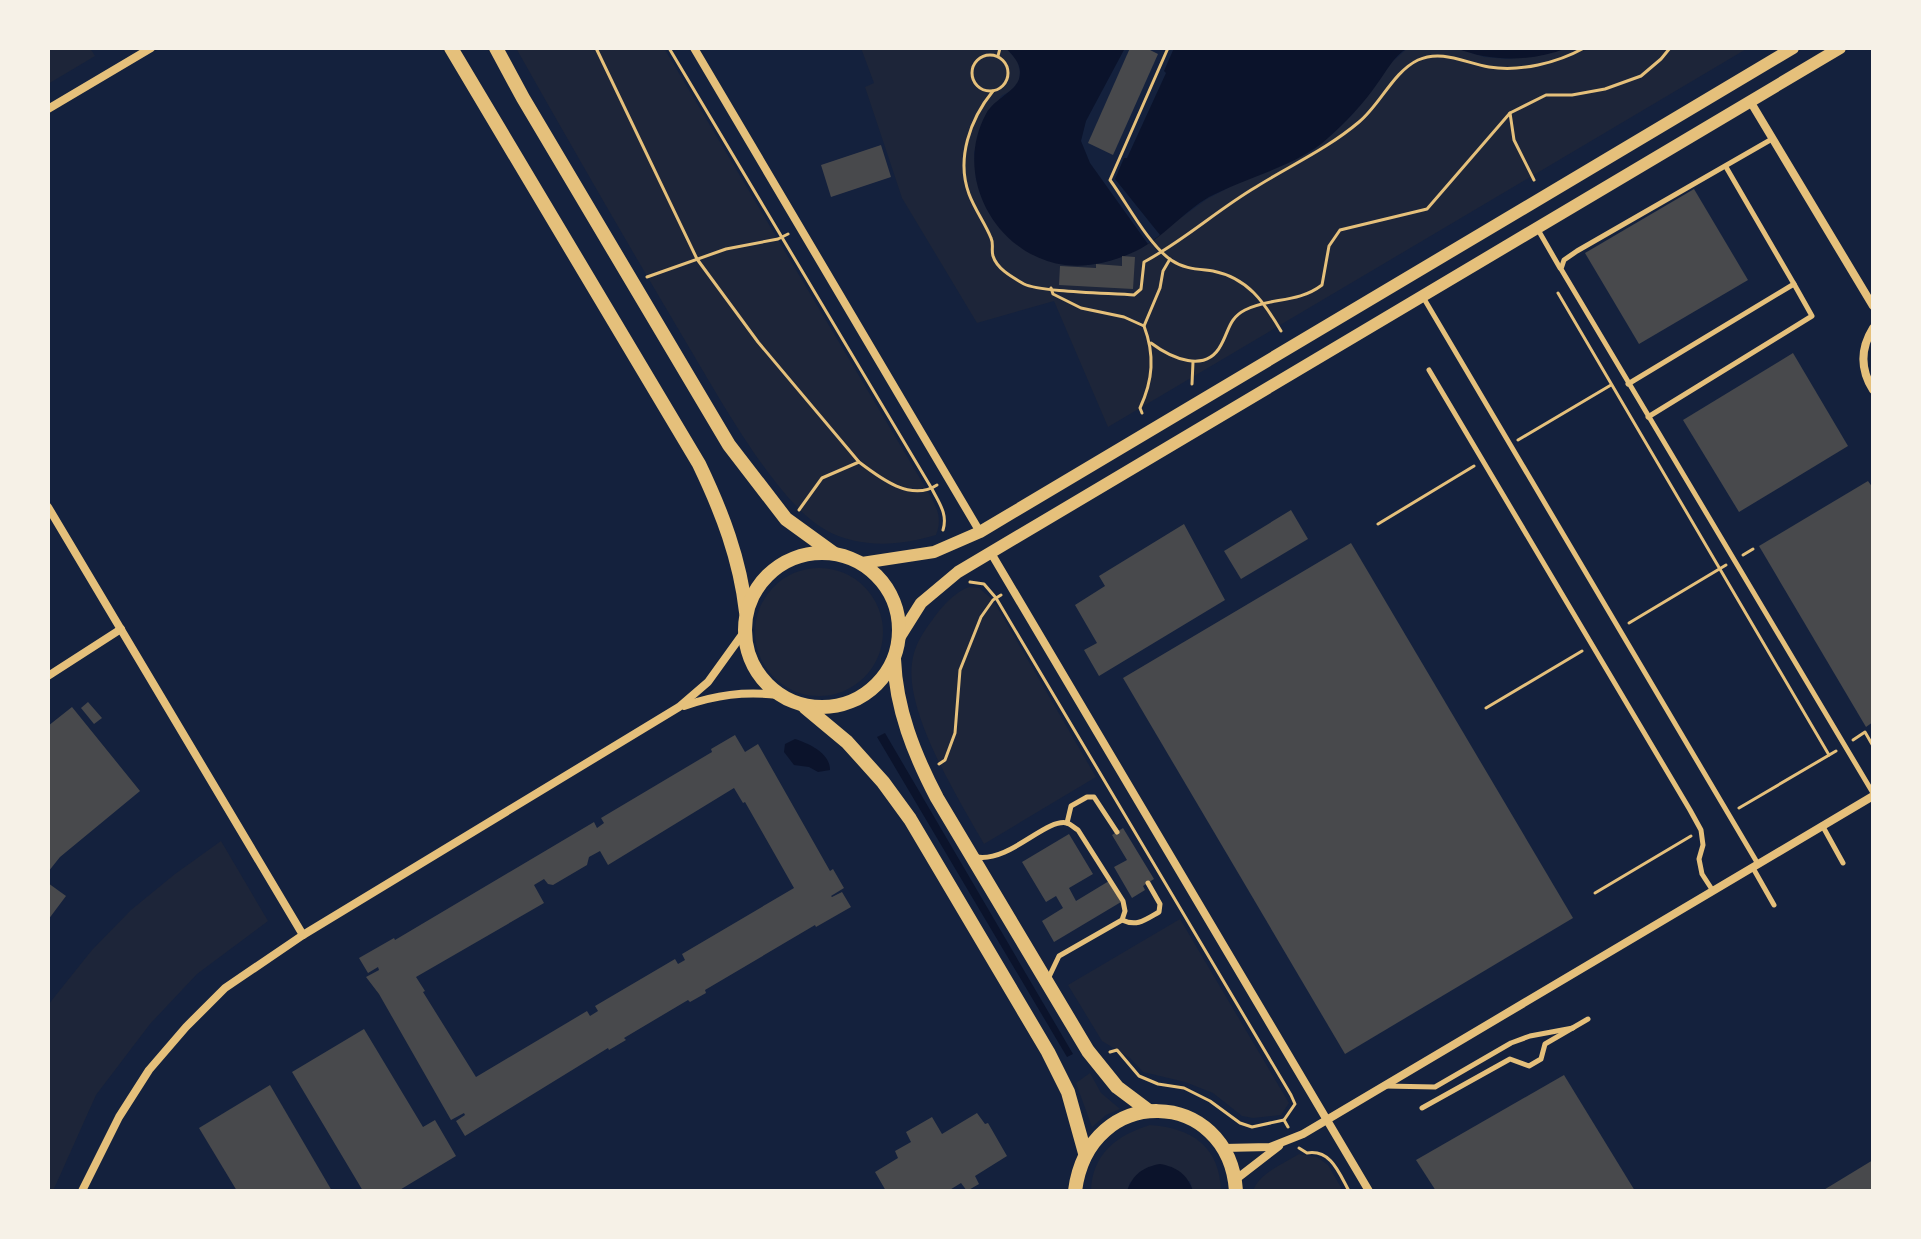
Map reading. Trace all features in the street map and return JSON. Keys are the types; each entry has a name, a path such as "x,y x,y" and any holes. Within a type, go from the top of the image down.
{"main road":[{"path":"451,48 699,464 736,553 746,612 746,650 752,666 778,695 805,707 847,742 883,782 910,819 1048,1052 1068,1092 1085,1153"},
{"path":"496,48 729,445 786,519 833,553 862,563 889,590 898,614 899,638 894,659 883,678 863,697 830,708 805,707"},
{"path":"746,612 756,588 783,562 808,553 833,553"},
{"path":"894,659 900,708 922,770 1095,1060 1117,1087 1149,1111"},
{"path":"1075,1191 1085,1153 1108,1127 1134,1114 1149,1111 1171,1112 1192,1119 1209,1131 1224,1148 1236,1185"}],"street":[{"path":"48,109 151,48"},
{"path":"694,48 980,532"},
{"path":"862,563 894,560 944,549 980,532 1793,48"},
{"path":"899,638 921,603 958,572 1840,48"},
{"path":"1750,101 1873,306"},
{"path":"1873,328 1862,355 1865,377 1873,390"},
{"path":"48,507 303,935"},
{"path":"991,553 1369,1191"},
{"path":"48,676 121,629"},
{"path":"82,1191 119,1117 149,1070 225,988 303,935 679,707 708,682 744,632"},
{"path":"679,707 716,696 751,692 778,695"},
{"path":"1224,1148 1270,1147 1290,1140 1873,795"},
{"path":"1236,1185 1290,1140"}],"lane":[{"path":"1561,269 1564,260 1577,251 1772,139"},
{"path":"1648,417 1812,316 1726,167"},
{"path":"1537,228 1873,795"},
{"path":"1628,384 1794,284"},
{"path":"1423,296 1756,866 1774,905"},
{"path":"1429,370 1701,830 1703,845 1699,859 1702,874 1714,891"},
{"path":"1067,823 1071,806 1087,797 1094,797 1117,832"},
{"path":"974,857 986,859 1001,856 1056,824 1067,823 1078,830 1123,901 1125,911 1122,920 1059,956 1048,980"},
{"path":"1821,825 1843,863"},
{"path":"1122,920 1131,924 1143,922 1159,912 1160,904 1148,883"},
{"path":"1422,1108 1510,1059 1529,1066 1541,1059 1545,1044 1588,1019"},
{"path":"1384,1086 1435,1087 1511,1043 1573,1028"}],"path":[{"path":"596,48 697,259 758,342 859,462 906,490 932,489 937,485"},
{"path":"669,48 932,489 945,518 940,538 944,549"},
{"path":"998,56 1000,48"},
{"path":"1168,48 1110,180 1162,253 1193,269 1228,275 1257,293 1281,331"},
{"path":"993,91 981,89 971,73 975,61 986,55 998,56 1007,64 1009,75 1003,86 993,91 980,109 970,130 965,158 968,190 993,241 992,253 999,266 1028,286 1134,295 1141,289 1144,262 1194,233 1254,187 1336,140 1377,106 1412,63 1437,55 1493,68 1524,67 1548,62 1584,48"},
{"path":"1151,343 1162,351 1193,362 1216,354 1227,326 1247,308 1310,294 1322,285 1329,246 1340,230 1427,209 1510,113 1546,95 1572,95 1605,89 1641,76 1670,48"},
{"path":"1510,113 1514,140 1534,180"},
{"path":"644,278 726,249 788,234"},
{"path":"1144,326 1170,259"},
{"path":"1051,288 1053,294 1081,308 1124,317 1144,326 1151,343 1152,372 1140,408 1142,413"},
{"path":"1558,293 1829,755"},
{"path":"1192,384 1193,362"},
{"path":"797,512 822,478 859,462"},
{"path":"958,572 965,581 984,584 996,598 1295,1104 1284,1120 1252,1127 1240,1123 1210,1101 1184,1088 1158,1084 1139,1076 1117,1050 1095,1060"},
{"path":"936,765 945,760 955,733 960,670 981,617 1001,595"},
{"path":"1284,1120 1290,1140 1307,1153 1318,1152 1331,1160 1349,1191"}],"shaded area":[{"path":"48,48 90,48 95,56 48,84"},
{"path":"516,48 664,48 931,498 939,521 936,535 908,542 879,544 851,540 824,529 788,497 719,398"},
{"path":"861,48 1006,48 1017,60 1019,81 1012,90 1001,96 974,152 976,181 1089,265 1136,250 1207,199 1249,177 1311,152 1352,115 1392,62 1408,48 1456,48 1484,57 1507,59 1567,48 1748,48 1108,427 1054,301 977,323 902,198 865,87 874,83"},
{"path":"1006,48 1408,48 1394,59 1354,112 1316,148 1287,164 1209,197 1136,251 1102,263 1074,266 1040,258 1019,246 1001,230 987,209 978,187 974,162 977,138 986,114 1019,79 1019,65"},
{"path":"1456,48 1567,48 1525,58 1497,58"},
{"path":"819,568 844,573 865,586 878,607 883,632 878,657 865,678 844,691 819,696 794,691 773,678 760,657 755,632 760,607 773,586 794,573"},
{"path":"969,587 979,588 993,600 1096,777 984,844 936,756 925,731 912,683 913,657 922,634 945,604"},
{"path":"885,733 1073,1054 1067,1057 877,737"},
{"path":"795,739 823,754 830,770 818,772 794,765 784,752 785,744"},
{"path":"221,841 268,921 197,974 150,1024 96,1095 53,1191 48,1191 48,1005 92,950 131,910"},
{"path":"1180,919 1289,1103 1281,1115 1242,1116 1213,1093 1185,1082 1143,1072 1130,1058 1102,1041 1068,985"},
{"path":"1090,1073 1101,1093 1120,1109 1106,1115 1092,1127 1076,1083"},
{"path":"1150,1125 1178,1130 1200,1142 1215,1162 1221,1191 1193,1191 1190,1181 1130,1182 1127,1191 1091,1191 1096,1166 1108,1148 1127,1134"},
{"path":"1299,1154 1317,1157 1328,1165 1343,1191 1253,1191 1266,1174"},
{"path":"1160,1164 1181,1172 1193,1191 1127,1191 1139,1172"}],"pier":[{"path":"1125,48 1174,48 1164,71 1166,73 1115,179 1160,235 1148,244 1090,163 1081,141 1086,121"}],"building":[{"path":"1130,48 1146,48 1158,54 1113,155 1088,143"},
{"path":"881,145 891,177 831,197 821,165"},
{"path":"1694,189 1748,280 1639,344 1585,253"},
{"path":"1122,256 1135,257 1133,289 1059,285 1060,266 1122,266"},
{"path":"1793,353 1848,446 1739,512 1683,420"},
{"path":"1868,481 1873,488 1873,722 1866,727 1759,546"},
{"path":"1291,510 1308,539 1241,579 1224,551"},
{"path":"1184,524 1225,600 1099,676 1084,650 1097,643 1075,605 1105,586 1099,576"},
{"path":"1351,543 1573,918 1345,1054 1123,678"},
{"path":"88,702 102,718 94,724 81,708"},
{"path":"72,707 140,791 60,857 48,872 48,726"},
{"path":"735,735 745,752 758,744 830,871 833,869 844,888 831,896 842,892 851,907 705,990 706,993 690,1002 688,1000 465,1136 456,1121 464,1113 451,1120 379,994 366,977 379,970 378,967 368,973 359,958 395,940 594,822 597,828 604,823 601,818 712,752 711,749","holes":["734,788 794,888 682,954 685,960 678,964 675,959 595,1006 598,1011 590,1016 587,1011 476,1077 416,977 544,903 534,885 544,879 553,885 587,865 589,857 600,851 608,865"]},
{"path":"1123,828 1154,879 1143,886 1145,890 1132,898 1114,867 1127,860 1112,835"},
{"path":"1069,834 1093,874 1069,888 1076,901 1109,881 1121,902 1054,942 1042,921 1063,908 1056,896 1046,902 1022,862"},
{"path":"48,883 66,896 48,920"},
{"path":"364,1029 423,1127 435,1120 456,1156 398,1191 363,1191 292,1072"},
{"path":"1564,1075 1635,1191 1436,1191 1416,1160"},
{"path":"270,1085 332,1191 237,1191 199,1128"},
{"path":"977,1113 985,1124 988,1123 1007,1156 975,1176 979,1184 967,1191 961,1183 948,1191 886,1191 875,1172 898,1158 895,1151 911,1142 906,1132 932,1117 942,1134"},
{"path":"1873,1160 1873,1191 1822,1191"}]}
